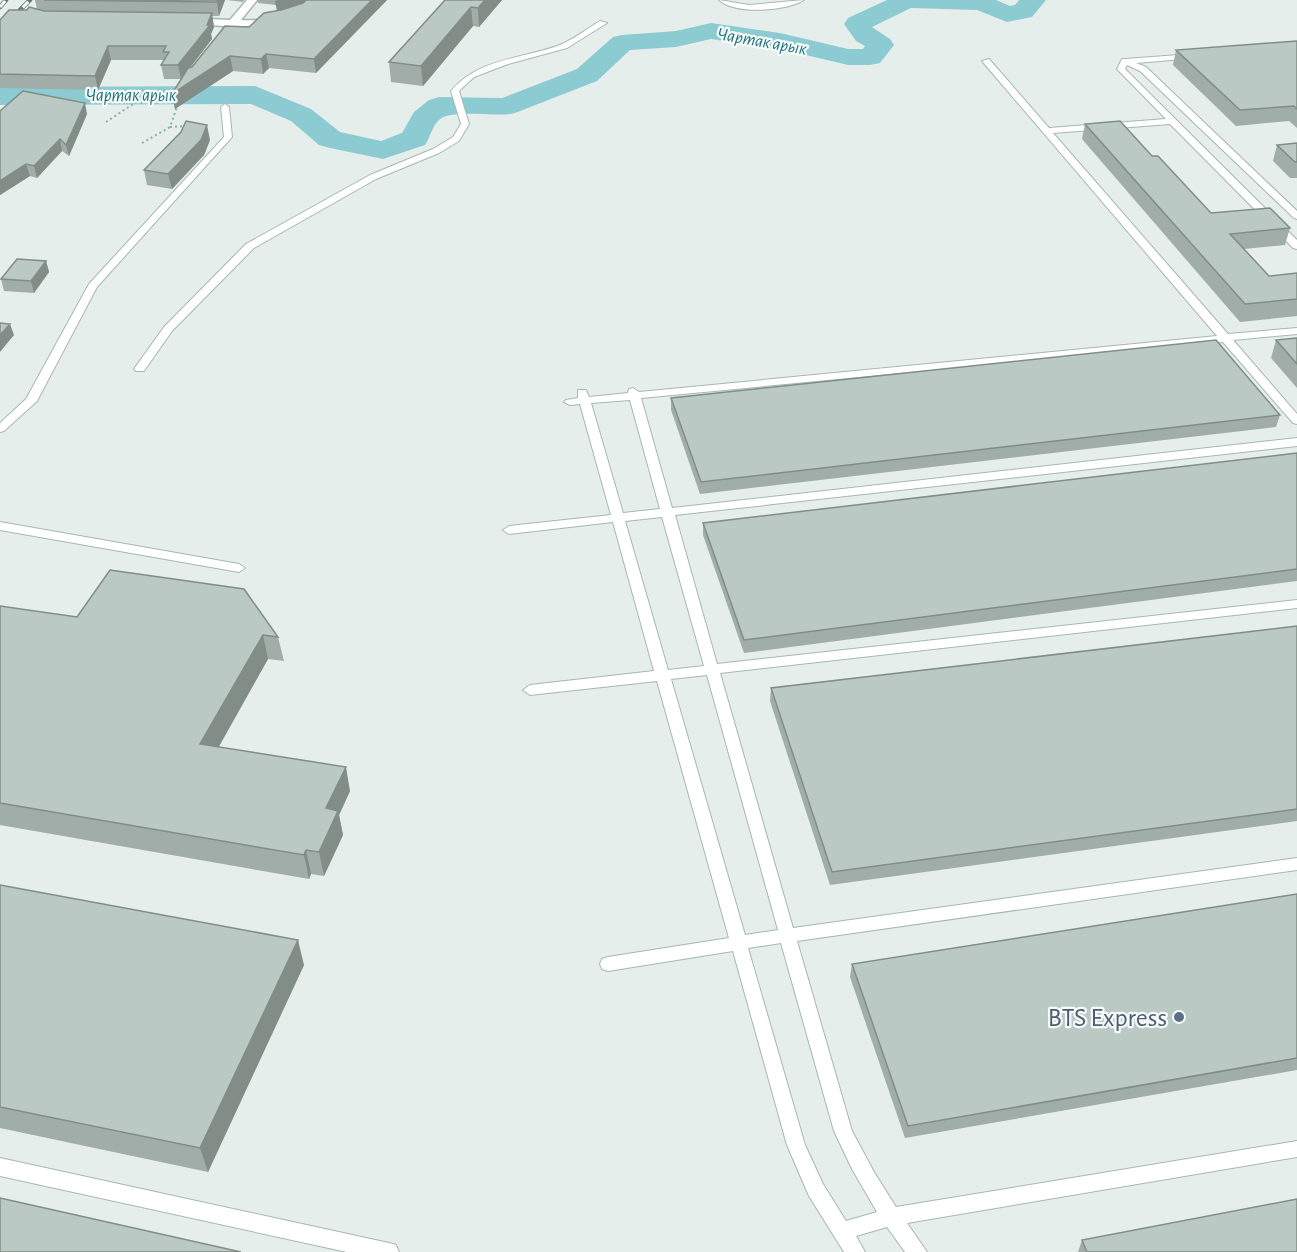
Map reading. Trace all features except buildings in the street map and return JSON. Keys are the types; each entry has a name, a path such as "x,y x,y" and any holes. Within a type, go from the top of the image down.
{"street":[{"path":"219,41 252,0"},
{"path":"175,21 233,22 286,19 303,13 316,0"}],"lane":[{"path":"723,0 731,6 744,8 800,0"},
{"path":"140,369 168,329 250,246 374,177 436,151 456,139 465,124 455,91 471,75 505,62 564,46 603,23"},
{"path":"1125,61 1206,56"},
{"path":"1125,61 1121,69 1297,246"},
{"path":"1125,61 1143,69 1297,216"},
{"path":"986,62 1297,421"},
{"path":"0,429 31,401 93,286 228,137 225,107"},
{"path":"1047,131 1164,123 1173,120"},
{"path":"855,1252 816,1190 796,1145 618,517 579,398 1297,332"},
{"path":"634,393 843,1131 863,1174 917,1252"},
{"path":"509,530 1297,442"},
{"path":"0,525 239,568"},
{"path":"530,690 1297,604"},
{"path":"608,964 789,935 1297,864"},
{"path":"841,1232 891,1217 1297,1149"},
{"path":"0,1167 389,1252"}],"path":[{"path":"112,92 183,91"},
{"path":"106,122 141,99 180,99 170,127"},
{"path":"142,143 170,127 189,126"}],"waterway":[{"name":"Чартак арык","path":"0,96 255,95 301,115 330,139 383,150 414,139 424,118 439,106 505,107 587,75 622,43 676,39 711,31 780,41 848,57 870,57 881,45 865,35 857,24 907,0 981,3 1007,14 1023,12 1033,0"}],"railway":[{"path":"0,7 6,0"},
{"path":"0,30 30,0"}],"place":[{"name":"BTS Express","path":"1179,1017"}]}
